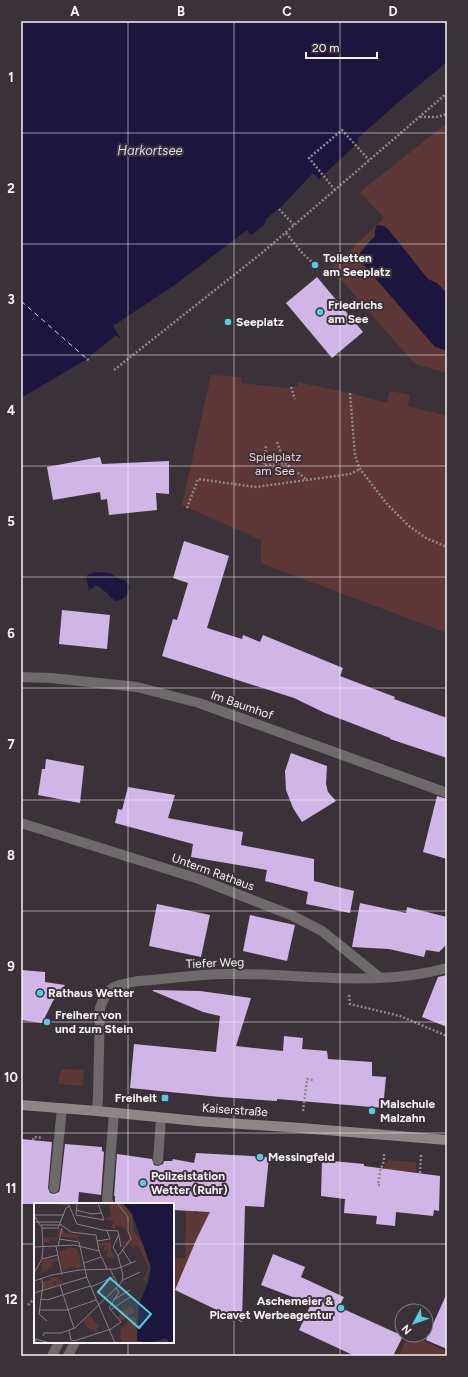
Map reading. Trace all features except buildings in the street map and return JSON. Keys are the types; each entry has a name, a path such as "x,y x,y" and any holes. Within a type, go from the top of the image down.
{"main road":[{"name":"Kaiserstraße","path":"21,1106 62,1108 161,1118 447,1140"}],"street":[{"name":"Im Baumhof","path":"21,677 51,678 137,687 192,702 260,724 447,793"},
{"name":"Unterm Rathaus","path":"21,823 199,879 291,915 322,931 380,977"},
{"name":"Tiefer Weg","path":"97,1111 100,1008 109,989 139,981 226,974 348,978 425,974 447,968"},
{"path":"54,1188 62,1108"},
{"path":"108,1203 107,1200 114,1113"},
{"path":"158,1160 161,1118"},
{"path":"52,1356 58,1343"},
{"path":"68,1356 74,1343"}],"path":[{"path":"114,370 264,252 447,93"},
{"path":"419,117 437,117 447,114"},
{"path":"335,190 308,158 342,130 369,160"},
{"path":"280,209 294,225"},
{"path":"286,233 303,254 312,262"},
{"path":"290,387 295,399"},
{"path":"350,393 355,456 360,469 387,504 409,526 426,538 447,547"},
{"path":"277,442 285,463 307,480"},
{"path":"266,446 264,464 285,463"},
{"path":"187,508 198,479 256,487 350,474 360,469"},
{"path":"349,992 350,1004 400,1016 447,1036"},
{"path":"301,1128 308,1079 313,1080"},
{"path":"33,1140 34,1137 37,1138"},
{"path":"380,1185 378,1185 380,1171 384,1158"},
{"path":"420,1173 421,1161"},
{"path":"28,1305 34,1299"}],"green space":[{"path":"447,123 447,373 415,364 331,268 384,218 360,192"},
{"name":"Spielplatz am See","path":"211,375 241,377 242,383 285,388 298,386 297,382 350,393 387,403 390,391 410,395 408,406 447,416 447,633 261,563 261,540 182,505"},
{"path":"63,1069 84,1070 83,1086 59,1084 60,1074"},
{"path":"388,1160 416,1162 416,1172 397,1170 397,1175 383,1169"},
{"path":"186,1211 194,1211 194,1213 197,1214 199,1211 212,1211 197,1238 174,1292 174,1258 185,1258"},
{"path":"405,1343 428,1343 447,1352 447,1356 399,1356"}],"water":[{"name":"Harkortsee","path":"21,21 447,21 447,62 357,139 359,142 319,179 313,173 282,206 266,219 265,224 252,235 119,338 116,335 87,359 21,398"},
{"path":"377,225 384,226 388,229 428,279 437,283 447,293 447,351 435,347 362,263 360,253 375,236"},
{"path":"94,572 110,573 119,579 125,580 130,586 126,596 116,601 98,586 95,586 89,590 86,576"}],"pier":[{"path":"247,230 252,237 121,339 113,326 176,284"}],"ferry route":[{"path":"21,301 87,359"}],"place":[{"name":"Toiletten am Seeplatz","path":"315,265"},
{"name":"Friedrichs am See","path":"320,312"},
{"name":"Seeplatz","path":"228,322"},
{"name":"Rathaus Wetter","path":"40,993"},
{"name":"Freiherr von und zum Stein","path":"47,1022"},
{"name":"Freiheit","path":"165,1098"},
{"name":"Malschule Malzahn","path":"372,1111"},
{"name":"Messingfeld","path":"260,1157"},
{"name":"Polizeistation Wetter (Ruhr)","path":"143,1183"},
{"name":"Aschemeier & Picavet Werbeagentur","path":"341,1308"}]}
